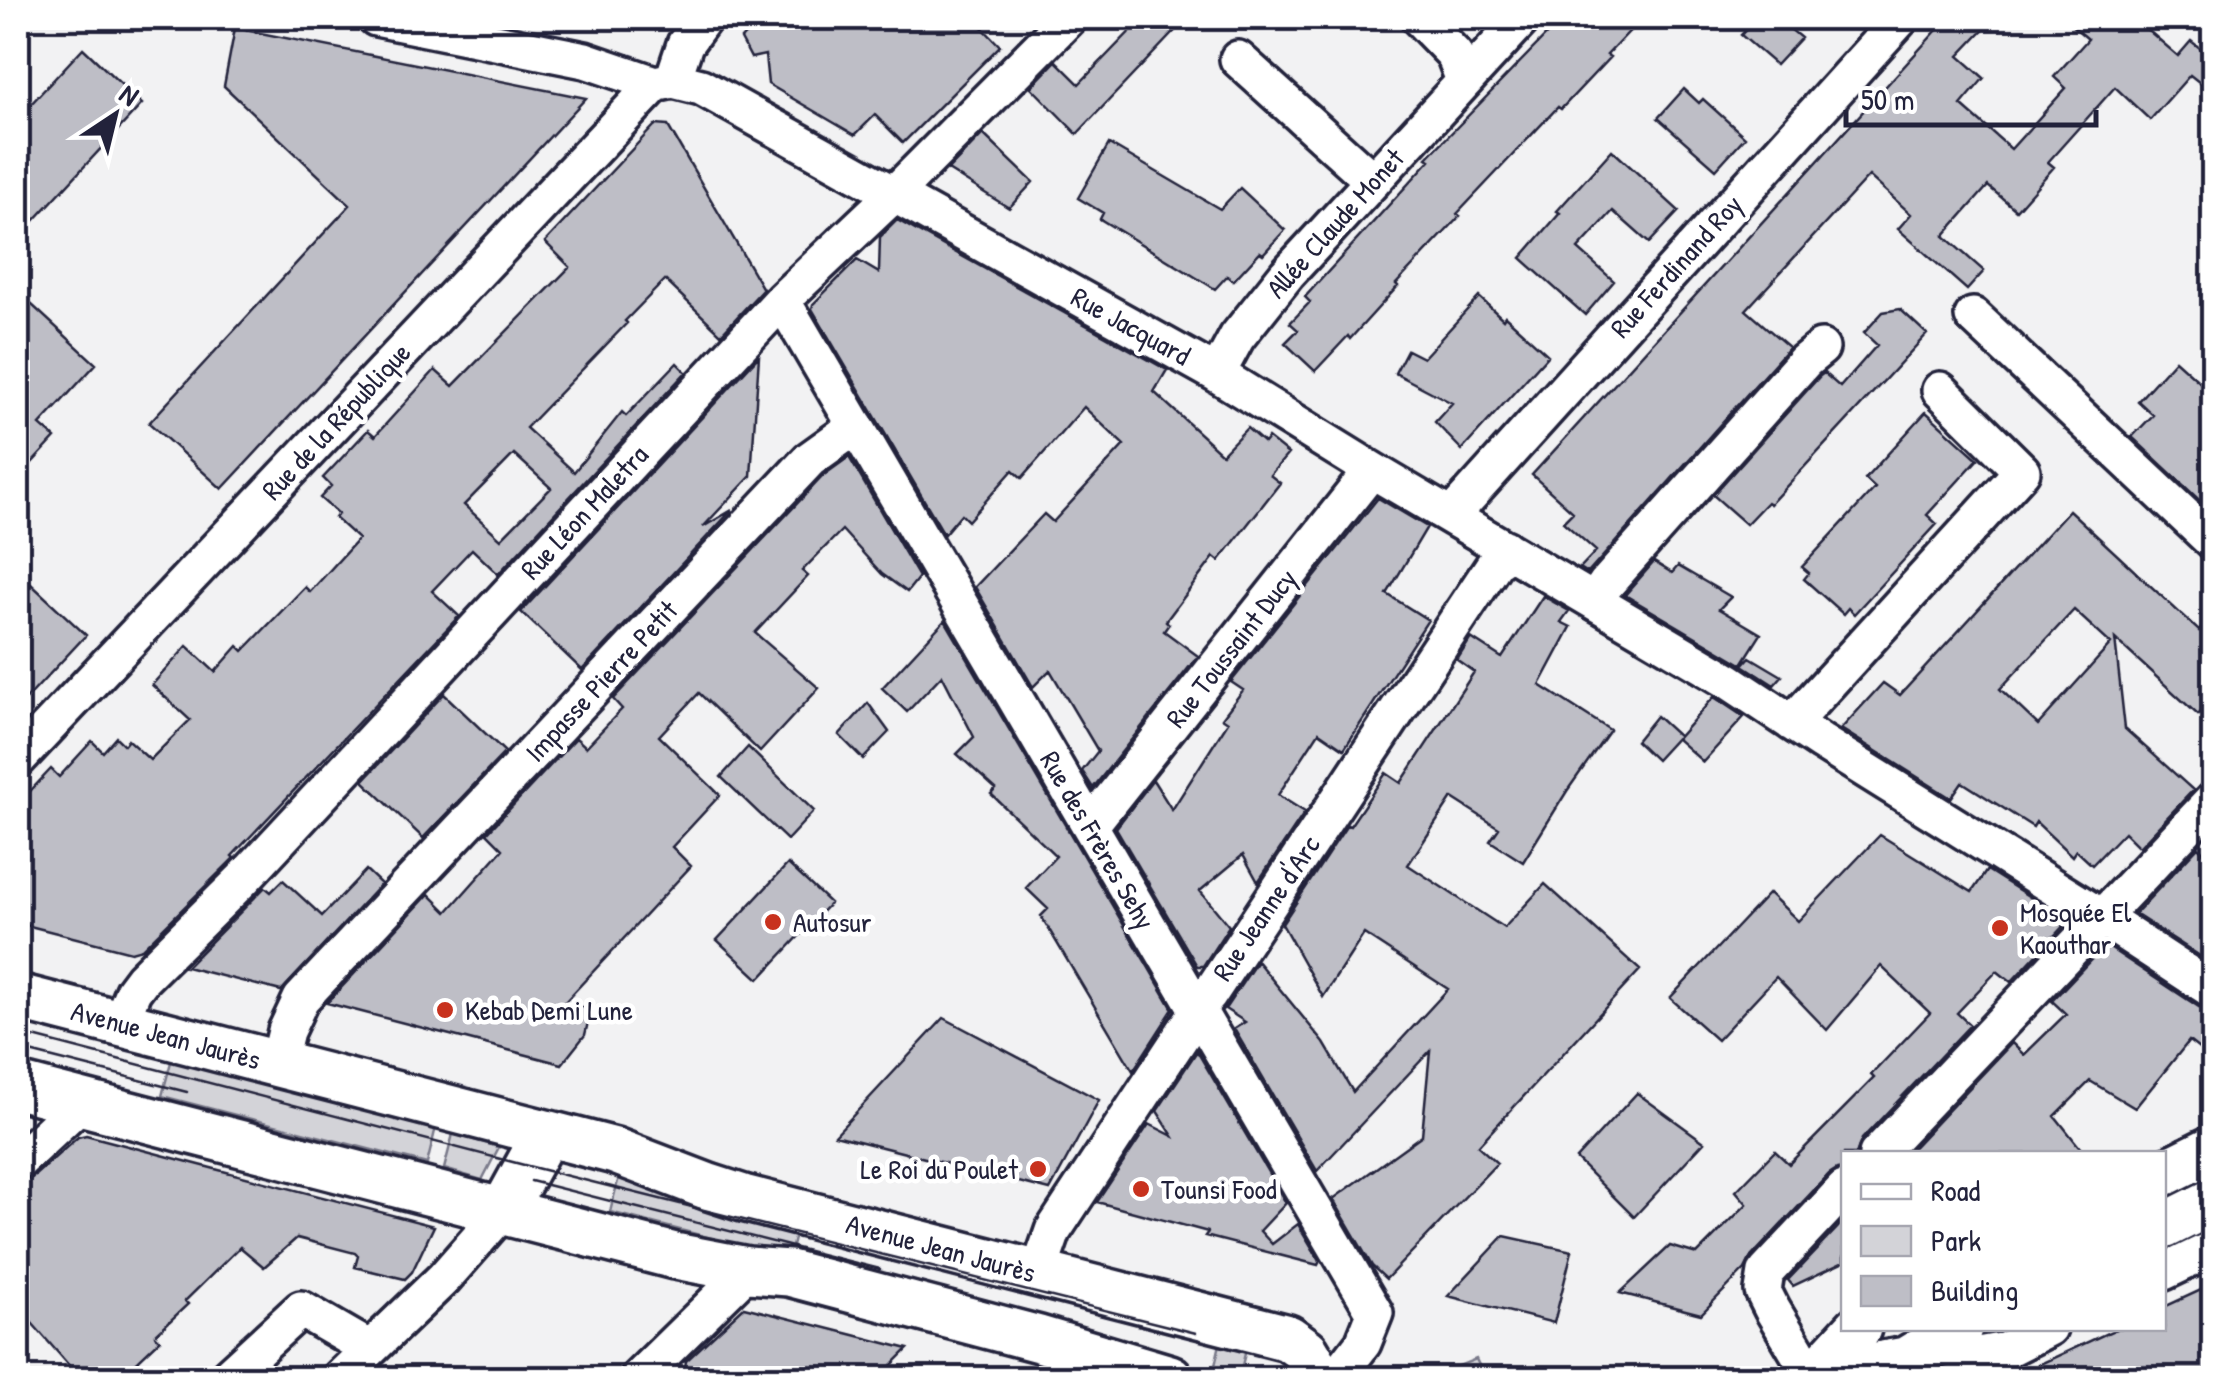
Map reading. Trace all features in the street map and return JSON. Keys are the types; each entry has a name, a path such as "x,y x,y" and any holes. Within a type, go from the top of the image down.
{"main road":[{"name":"Avenue Jean Jaurès","path":"18,996 615,1151 743,1198 1288,1338 1306,1351 1322,1378"},
{"path":"18,1086 675,1256 748,1270 789,1273 1039,1338 1170,1378"},
{"path":"503,1211 546,1133"},
{"path":"2166,1172 2214,1148"},
{"path":"2166,1225 2214,1201"},
{"path":"1814,1378 1855,1331"},
{"path":"1804,1378 1906,1360 1938,1334"}],"street":[{"name":"Rue Jacquard","path":"376,18 701,87 1217,374 1729,681 2214,991"},
{"name":"Rue de la République","path":"18,758 664,82 704,18"},
{"name":"Rue Léon Maletra","path":"120,1023 133,991 142,980 243,878 782,300 1069,18"},
{"path":"1419,18 1454,54 1464,81"},
{"name":"Allée Claude Monet","path":"1217,374 1237,337 1277,287 1522,18"},
{"name":"Rue Ferdinand Roy","path":"1452,515 1901,18"},
{"path":"1238,58 1373,180"},
{"name":"Rue des Frères Sehy","path":"782,300 1375,1313 1364,1343 1336,1378"},
{"path":"1973,316 2214,543"},
{"path":"1594,600 1805,361 1821,348"},
{"path":"1807,732 2022,471 1940,390"},
{"name":"Impasse Pierre Petit","path":"278,1064 286,1031 301,999 810,459 856,426"},
{"name":"Rue Toussaint Ducy","path":"1090,826 1372,470"},
{"name":"Rue Jeanne d'Arc","path":"1038,1274 1053,1231 1505,548"},
{"path":"1881,1151 2214,799"},
{"path":"18,1162 82,1102"},
{"path":"2166,1203 2214,1181"},
{"path":"1814,1378 1763,1290 1766,1272 1841,1193"},
{"path":"340,1378 444,1278 503,1211"},
{"path":"2166,1271 2214,1248"},
{"path":"654,1373 748,1270"},
{"path":"226,1378 301,1309 370,1350"},
{"path":"1938,1334 1967,1357 2006,1350 2043,1331"}],"green space":[{"path":"172,1058 436,1127 427,1164 162,1096"},
{"path":"453,1134 499,1147 482,1180 444,1169"},
{"path":"619,1177 798,1223 789,1258 610,1212"},
{"path":"1222,1335 1248,1342 1239,1377 1214,1370"},
{"path":"1476,1359 1485,1378 1434,1376"}],"building":[{"path":"761,18 973,18 1000,46 903,143 875,115 855,135 768,84 765,55 751,58 741,39"},
{"path":"1143,18 1187,18 1077,134 1031,87 1056,61 1079,84"},
{"path":"1563,18 1642,18 1561,109 1558,107 1457,214 1460,216 1350,339 1348,336 1315,371 1285,343 1298,330 1290,323 1310,302 1305,297 1430,160 1427,158"},
{"path":"1757,18 1777,18 1801,38 1776,65 1741,35"},
{"path":"1948,18 1995,18 1959,56 1984,78 1961,105 2011,149 2066,88 2054,77 2088,39 2063,18 2134,18 2178,56 2191,41 2214,59 2214,94 2190,75 2150,120 2115,87 2048,162 2054,167 2016,210 1988,186 1944,236 1984,271 1967,290 1898,229 1911,214 1869,176 1746,310 1789,347 1588,573 1580,568 1596,551 1563,522 1573,512 1532,475"},
{"path":"235,28 586,98 222,489 149,423 350,205 224,86"},
{"path":"83,48 142,104 18,238 18,118"},
{"path":"1684,89 1699,103 1703,99 1745,137 1716,169 1658,118"},
{"path":"655,125 668,126 763,289 721,334 665,280 625,321 526,428 574,472 622,412 626,416 677,363 686,372 498,574 472,549 432,591 459,616 234,858 142,949 131,952 18,923 18,804 51,769 59,777 92,741 103,752 116,737 124,745 128,740 150,760 190,720 152,685 187,646 215,672 238,646 243,651 305,587 310,592 358,539 320,498 331,486 323,478 368,430 375,436 435,370 453,386 570,267 545,242","holes":["514,454 551,488 501,539 464,505"]},
{"path":"983,134 1033,182 1009,208 948,170"},
{"path":"1109,144 1220,209 1240,188 1285,230 1233,281 1227,276 1215,289 1100,219 1103,213 1078,198"},
{"path":"1612,150 1679,211 1649,243 1613,211 1578,249 1614,281 1585,315 1521,258"},
{"path":"897,220 1167,370 1154,392 1222,454 1247,428 1264,443 1268,438 1288,454 1270,475 1280,483 1219,561 1214,557 1166,621 1169,624 1164,631 1198,656 1093,788 1082,771 1098,751 1050,670 1033,687 975,587 1044,514 1053,522 1124,445 1084,407 1022,478 1013,470 968,521 961,514 944,534 812,309 857,260 879,273 880,237"},
{"path":"18,292 96,364 40,425 55,438 31,464 18,452"},
{"path":"1479,297 1548,355 1462,450 1435,422 1452,403 1395,373 1407,350 1423,358"},
{"path":"1900,309 1927,334 1770,504 1767,502 1746,524 1713,495 1820,376 1824,373 1840,387 1877,345 1864,333 1883,312"},
{"path":"759,356 751,476 703,527 732,510 582,670 521,612"},
{"path":"2175,360 2214,395 2211,511 2132,437 2153,415 2138,401"},
{"path":"1926,412 1978,459 1927,515 1937,524 1854,614 1848,608 1843,614 1804,579 1809,573 1802,567 1875,488 1865,479"},
{"path":"849,457 919,577 907,592 882,574 842,530 802,571 808,576 755,633 819,688 760,752 699,693 659,736 720,795 672,847 691,866 564,1003 591,1009 585,1035 562,1064 327,1003 429,894 447,912 503,849 487,833 576,738 586,747 622,709 613,699 824,475"},
{"path":"1378,498 1427,527 1387,594 1428,620 1344,749 1319,732 1278,795 1305,812 1258,882 1243,855 1200,891 1229,926 1203,966 1197,966 1116,828 1153,780 1172,810 1228,722 1222,718 1243,690 1231,682"},
{"path":"2069,510 2199,631 2214,614 2214,699 2198,715 2115,639 2125,729 2193,790 2139,847 2124,832 2092,865 2076,850 2072,856 2036,822 2033,827 1962,782 1951,798 1841,729 1883,683 1900,695","holes":["2074,610 2111,644 2038,725 2000,689"]},
{"path":"1654,562 1672,573 1678,566 1731,597 1719,609 1761,634 1742,664 1625,595"},
{"path":"18,572 86,635 18,708"},
{"path":"1543,596 1569,611 1561,622 1571,627 1540,685 1610,730 1523,862 1490,841 1499,828 1452,798 1408,865 1504,928 1545,884 1640,970 1478,1146 1497,1163 1386,1279 1372,1266 1333,1199 1422,1135 1430,1051 1317,1171 1234,1029 1245,1022 1225,1009 1257,961 1324,1043 1353,1092 1448,989 1364,934 1323,997 1282,924 1386,773 1401,783 1474,672 1457,660 1471,638 1502,658"},
{"path":"945,620 1173,1009 1133,1071 1041,916 1048,909 1026,888 1056,856 991,794 996,789 957,754 974,737 942,675 907,712 882,688"},
{"path":"1750,657 1782,676 1774,685 1743,665"},
{"path":"444,694 505,752 423,838 363,781"},
{"path":"1714,697 1744,717 1703,762 1677,739"},
{"path":"868,703 889,732 863,759 839,735"},
{"path":"1656,716 1678,736 1656,760 1636,741"},
{"path":"748,747 814,811 787,840 721,777"},
{"path":"1880,835 1972,892 1987,870 2068,921 2011,982 1997,971 1957,1013 1970,1025 1862,1139 1857,1151 1841,1151 1841,1168 1829,1174 1701,1314 1620,1293 1670,1246 1697,1254 1747,1204 1736,1191 1775,1151 1789,1164 1874,1078 1871,1075 1930,1013 1881,966 1827,1030 1776,977 1717,1040 1670,998 1769,893 1798,921"},
{"path":"2198,847 2214,862 2214,965 2135,914"},
{"name":"Autosur","path":"788,864 830,903 759,979 717,940"},
{"path":"366,870 381,884 281,991 186,967 265,887 271,892 283,880 322,916"},
{"path":"2105,945 2202,1009 2214,1012 2214,1061 2189,1041 2135,1108 2090,1081 2055,1116 2083,1151 1910,1151 2012,1043 2024,1055 2066,1014 2052,1001"},
{"path":"944,1018 1099,1100 1050,1190 835,1135"},
{"path":"1197,1051 1286,1203 1260,1231 1272,1244 1298,1224 1320,1261 1318,1265 1205,1236 1208,1232 1097,1202 1149,1124 1173,1136 1157,1111"},
{"path":"1637,1093 1704,1142 1634,1217 1576,1159"},
{"path":"86,1135 434,1226 405,1279 355,1267 355,1253 297,1238 264,1267 240,1247 185,1301 188,1304 155,1335 160,1340 120,1378 80,1378 32,1323 18,1336 18,1183 32,1178 78,1137"},
{"path":"1841,1224 1841,1263 1793,1286 1788,1280"},
{"path":"1504,1236 1572,1251 1554,1323 1448,1296"},
{"path":"2214,1284 2214,1378 2010,1378 2112,1331 2166,1331 2166,1306"},
{"path":"744,1307 908,1349 879,1378 692,1378 685,1368 686,1361"}],"tram line":[{"path":"18,1033 528,1166 1196,1333"},
{"path":"18,1049 187,1092"},
{"path":"531,1181 880,1269"}],"place":[{"name":"Autosur","path":"773,922"},
{"name":"Mosquée El Kaouthar","path":"2000,928"},
{"name":"Kebab Demi Lune","path":"445,1010"},
{"name":"Le Roi du Poulet","path":"1038,1169"},
{"name":"Tounsi Food","path":"1141,1189"}]}
